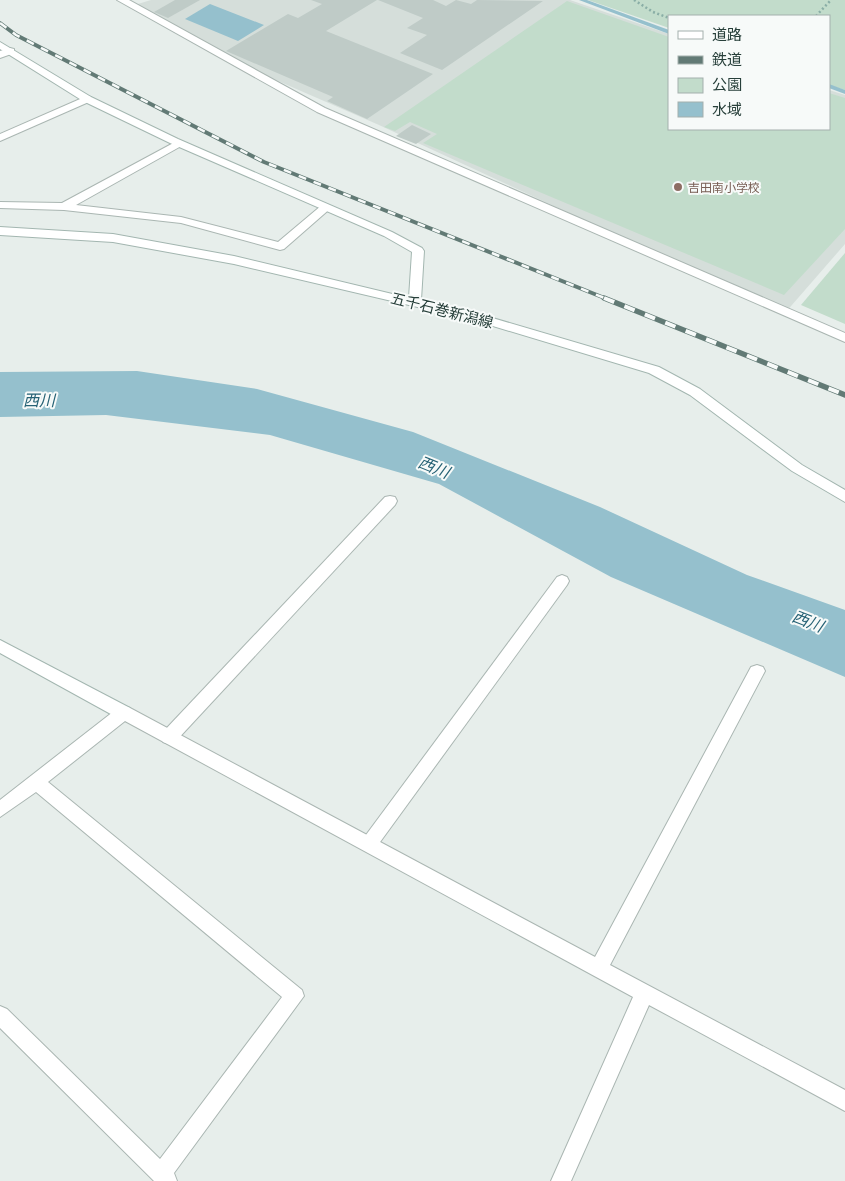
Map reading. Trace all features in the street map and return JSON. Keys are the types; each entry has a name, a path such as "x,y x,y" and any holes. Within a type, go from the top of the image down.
{"street":[{"path":"122,0 321,110 845,338"},
{"path":"3,50 87,99 178,143 388,234 418,251 415,302"},
{"path":"0,138 87,99"},
{"path":"64,207 178,143"},
{"path":"0,205 64,207 181,220 280,246 326,207"},
{"name":"五千石巻新潟線","path":"0,231 113,238 234,260 415,302 654,370 695,392 797,468 845,497"},
{"path":"168,737 390,501"},
{"path":"369,844 562,581"},
{"path":"0,646 599,967 845,1102"},
{"path":"599,967 757,671"},
{"path":"0,810 124,713"},
{"path":"0,1015 165,1178 294,996 36,782"},
{"path":"561,1181 645,992"}],"path":[{"path":"634,0 653,12 668,18"},
{"path":"817,15 831,0"}],"shaded area":[{"name":"吉田南小学校","path":"151,0 570,0 668,34 668,130 830,130 830,90 845,95 845,244 785,313 379,125 230,60 128,7"}],"green space":[{"path":"588,0 845,0 845,90 830,85 830,15 668,15 668,28"},
{"name":"吉田南小学校","path":"567,1 668,37 668,130 830,130 830,93 845,98 845,229 784,295 423,143 437,134 410,122 395,131 384,127"},
{"path":"845,253 845,324 801,305"}],"water":[{"path":"210,4 264,25 238,41 185,19"},
{"name":"西川","path":"137,371 257,389 413,432 600,507 747,575 845,610 845,677 611,577 439,484 270,435 106,415 0,417 0,372"}],"building":[{"path":"175,0 200,0 168,18 154,12"},
{"path":"311,0 377,0 326,31 433,74 367,119 327,101 333,97 226,51 288,14 298,18 322,4"},
{"path":"378,0 433,0 446,6 456,0 471,4 477,0 543,1 442,70 400,53 427,35 407,28 423,18"},
{"path":"412,125 431,134 416,144 396,136"}],"waterway":[{"path":"582,0 668,32"},
{"path":"830,86 845,92"}],"railway":[{"path":"0,23 16,35 264,162 607,299"},
{"path":"604,298 845,395"}],"place":[{"name":"吉田南小学校","path":"678,187"}]}
